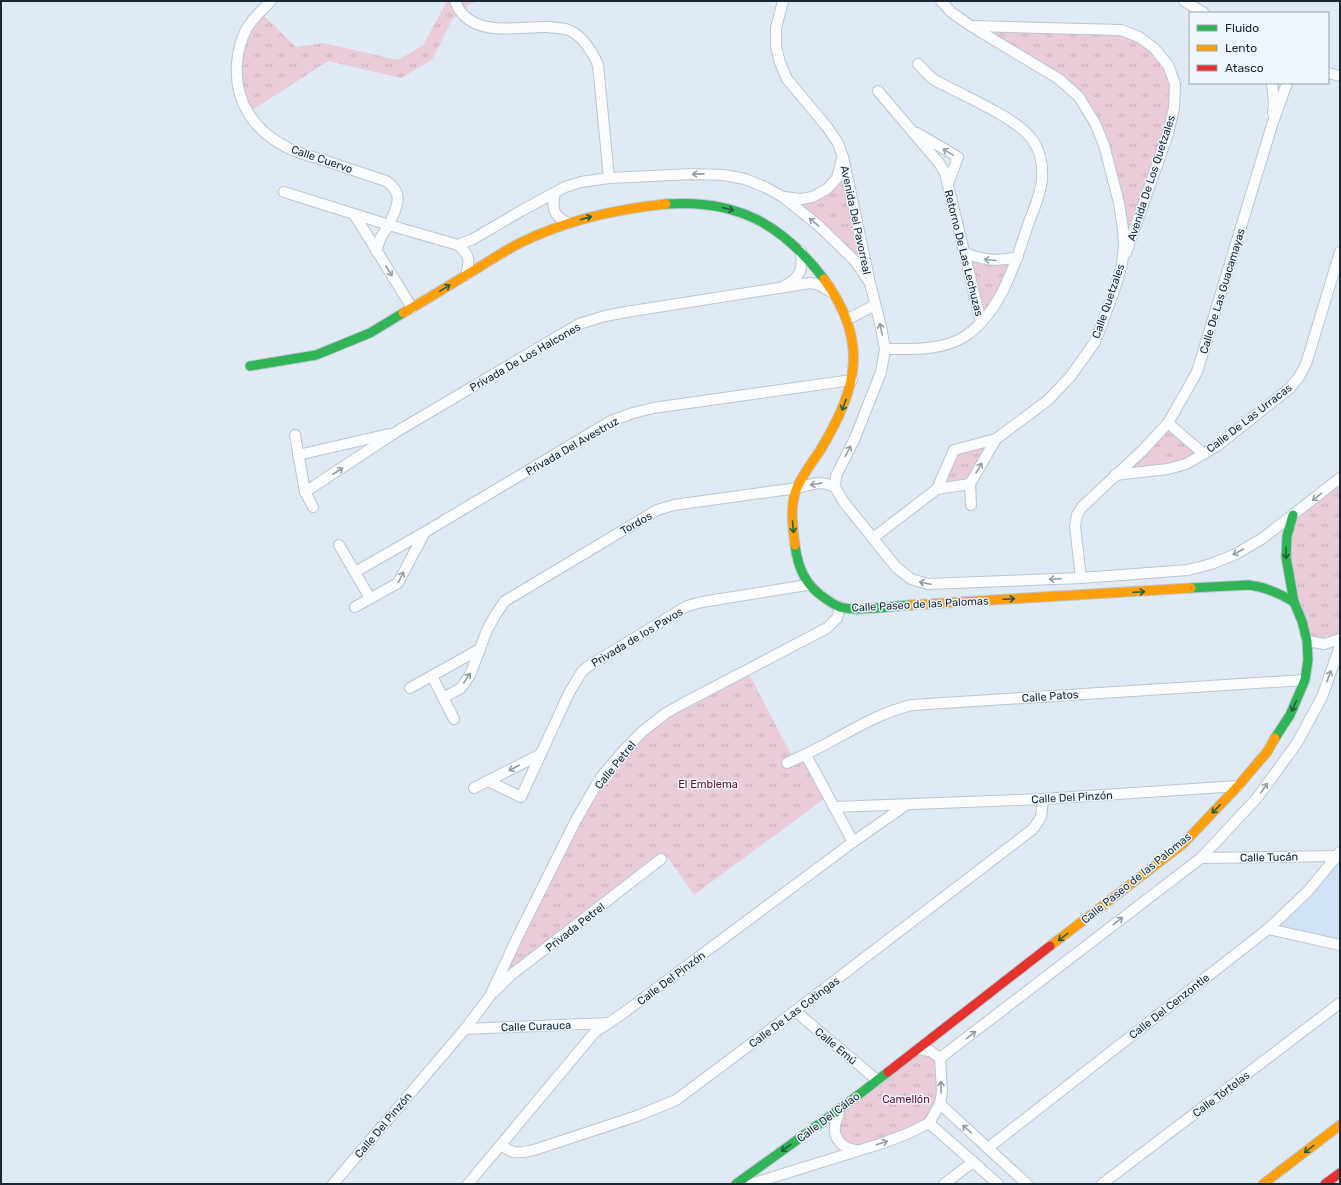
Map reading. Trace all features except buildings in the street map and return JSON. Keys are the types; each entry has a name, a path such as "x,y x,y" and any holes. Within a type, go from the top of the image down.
{"street":[{"name":"Calle Cuervo","path":"271,1 255,17 247,28 241,42 236,74 239,94 244,106 251,117 268,136 289,149 386,180 394,186 398,192 398,201 389,225"},
{"path":"455,1 461,12 473,23 492,29 535,27 554,28 569,30 583,40 592,51 598,65 609,178"},
{"name":"Avenida Del Pavorreal","path":"783,1 776,28 776,46 780,63 788,79 838,143 843,157 870,284"},
{"name":"Calle Quetzales","path":"937,489 954,450 996,439 1047,401 1081,364 1095,342 1112,297 1122,265 1124,235 1119,203 1104,145 1088,110 1079,98 1058,79 971,26 951,12 941,1"},
{"path":"1184,1 1202,12"},
{"name":"Avenida De Los Quetzales","path":"971,26 1121,30 1139,37 1154,48 1168,65 1175,84 1174,108 1168,134 1122,265"},
{"path":"885,349 924,348 944,345 958,340 968,334 981,322 999,298 1008,282 1018,257 1042,181 1042,166 1038,152 1032,139 1018,125 934,80 918,64"},
{"path":"1329,73 1340,76"},
{"path":"1272,84 1274,103 1272,125"},
{"name":"Calle De Las Guacamayas","path":"1115,475 1142,451 1168,423 1197,372 1272,125 1287,84"},
{"name":"Retorno De Las Lechuzas","path":"878,90 939,163 945,173 981,322"},
{"name":"Retorno De Las Lechuzas","path":"909,128 958,157 948,184"},
{"name":"Avenida Del Pavorreal","path":"783,197 800,199 812,197 827,189 838,178 843,157"},
{"path":"458,245 473,239 521,210 581,182 609,178 692,174 724,175 745,178 783,197 818,225 855,261 870,284 881,326 885,349 881,372 855,438 836,476 835,488"},
{"path":"284,192 458,245 468,257 469,266 466,275"},
{"path":"555,193 553,200 555,212 557,216 568,223"},
{"name":"Calle Paseo de las Palomas","path":"250,366 316,355 370,333 524,241 568,223 609,213 660,205 700,204 731,210 760,220 779,231 801,251 817,269 836,296 848,319 854,348 852,380 846,402 838,420 797,488 791,511 797,563 807,585 823,598 840,607 864,608 1249,585 1265,587 1278,592 1294,602"},
{"path":"354,214 412,308"},
{"path":"376,251 381,237 389,225"},
{"name":"Privada De Los Halcones","path":"782,287 794,280 802,268 801,251"},
{"name":"Calle De Las Urracas","path":"1115,475 1168,469 1186,464 1217,446 1284,393 1299,377 1306,364 1340,252"},
{"path":"964,253 978,258 991,260 1005,260 1018,257"},
{"name":"Privada De Los Halcones","path":"305,492 396,432 579,324 605,316 626,312 810,283 818,284 836,296"},
{"path":"848,319 875,305"},
{"name":"Privada Del Avestruz","path":"355,572 611,421 653,408 852,380"},
{"path":"1168,423 1204,454"},
{"name":"Privada De Los Halcones","path":"298,456 396,432"},
{"path":"295,435 305,492 313,507"},
{"path":"971,505 970,484 996,439"},
{"path":"1081,578 1075,526 1077,515 1082,507 1115,475"},
{"name":"Calle Paseo de las Palomas","path":"835,488 843,502 896,567 911,579 928,584 1081,578 1188,570 1211,564 1236,554 1263,538 1340,478"},
{"name":"Tordos","path":"443,698 461,688 470,675 487,630 505,601 657,510 674,505 825,483 835,488"},
{"path":"873,538 937,489 970,484"},
{"name":"Calle Paseo de las Palomas","path":"918,1049 1183,844 1238,786 1267,752 1290,715 1306,680 1308,660 1307,641 1302,621 1294,602 1286,557 1287,536 1293,515"},
{"path":"355,607 398,583 425,532"},
{"path":"339,545 370,598"},
{"name":"Privada de los Pavos","path":"488,781 521,797 572,688 581,673 587,667 687,606 702,602 807,585"},
{"name":"Calle Petrel","path":"465,1029 490,996 576,820 601,777 643,731 666,714 682,704 827,628 837,618 840,607"},
{"path":"1307,641 1324,644 1340,639"},
{"name":"Calle Paseo de las Palomas","path":"940,1058 1201,858 1256,798 1297,743 1322,697 1340,646"},
{"path":"410,688 480,649"},
{"path":"432,676 454,718"},
{"name":"Calle Patos","path":"787,763 806,755 897,708 912,705 1306,680"},
{"path":"474,788 541,754"},
{"path":"806,755 853,842"},
{"name":"Calle Del Pinzón","path":"834,807 1043,799 1238,786"},
{"name":"Calle De Las Cotingas","path":"501,1145 510,1152 534,1150 661,1107 676,1100 1033,829 1041,817 1043,799"},
{"name":"Calle Del Pinzón","path":"468,1184 587,1039 595,1032 853,842 906,805"},
{"name":"Calle Tucán","path":"1201,858 1338,854"},
{"name":"Calle Del Cenzontle","path":"988,1148 1268,929 1308,891 1338,854"},
{"name":"Privada Petrel","path":"490,996 512,975 661,860"},
{"path":"1268,929 1340,946"},
{"name":"Calle Tórtolas","path":"1102,1184 1340,1004"},
{"name":"Calle Emú","path":"795,1011 877,1080"},
{"name":"Calle Curauca","path":"465,1029 608,1023"},
{"name":"Calle Del Pinzón","path":"333,1184 465,1029"},
{"path":"751,1184 909,1133 929,1123 940,1104 942,1091 940,1058 930,1051 918,1049"},
{"name":"Calle Del Cálao","path":"736,1184 840,1109 918,1049"},
{"path":"940,1104 1027,1184"},
{"path":"840,1109 835,1127 841,1144 848,1150 858,1150"},
{"path":"929,1123 998,1184"},
{"path":"1263,1184 1340,1125"},
{"path":"944,1184 973,1162"},
{"path":"1327,1184 1340,1173"}],"shaded area":[{"path":"1340,852 1340,945 1268,929"}],"green space":[{"path":"447,1 481,1 470,4 452,20 432,60 401,78 328,61 248,113 238,56 260,12 296,47 323,43 398,60 423,45"},
{"path":"971,26 1101,30 1139,37 1168,65 1174,108 1122,265 1111,169 1079,97"},
{"path":"843,157 870,283 855,261 783,197 801,199 827,189"},
{"path":"964,253 1018,257 981,322"},
{"path":"1168,423 1204,454 1186,464 1115,475"},
{"path":"996,439 970,484 937,489 954,450"},
{"path":"1340,478 1340,639 1307,641 1289,577 1293,515"},
{"name":"El Emblema","path":"747,670 794,760 806,755 828,796 694,895 666,855 490,996 601,777 643,731"},
{"name":"Camellón","path":"918,1049 940,1058 942,1091 929,1123 858,1150 837,1136 840,1109"}],"traffic: fast":[{"path":"666,204 715,206 736,211 756,219 792,243 824,279"},
{"path":"250,366 316,355 370,333 403,313"},
{"path":"1275,738 1290,715 1305,680 1308,660 1307,641 1302,621 1294,602 1286,557 1287,536 1293,515"},
{"path":"795,545 798,562 808,583 819,594 834,604 840,607 856,609 911,605"},
{"path":"1191,588 1249,585 1272,591 1294,602"},
{"path":"736,1184 840,1109 888,1072"}],"traffic: slow":[{"path":"403,313 505,251 537,235 554,228 591,217 629,209 666,204"},
{"path":"795,545 792,512 793,499 803,476 834,426 850,384 853,364 853,344 848,323 838,302 824,279"},
{"path":"911,605 1191,588"},
{"path":"1050,946 1183,844 1238,786 1267,752 1275,738"},
{"path":"1263,1184 1340,1125"}],"traffic: jam":[{"path":"888,1072 1050,946"},
{"path":"1325,1184 1340,1173"}]}
